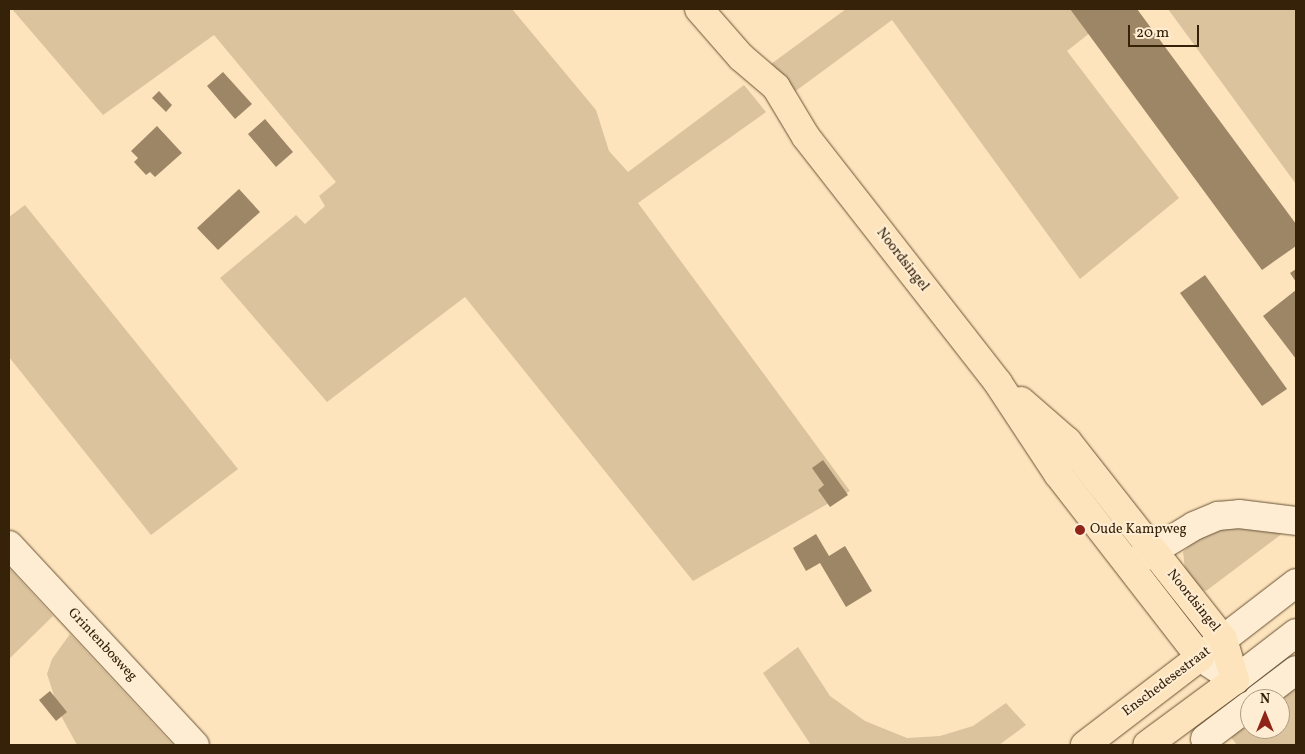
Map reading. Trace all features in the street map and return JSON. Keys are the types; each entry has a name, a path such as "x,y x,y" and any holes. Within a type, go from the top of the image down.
{"main road":[{"name":"Noordsingel","path":"699,9 742,57 776,87 806,137 998,383 1058,474 1200,657"},
{"name":"Noordsingel","path":"998,383 1067,441 1224,639 1235,680"},
{"name":"Enschedesestraat","path":"1085,745 1200,657"},
{"path":"1146,745 1235,680"}],"street":[{"path":"1128,566 1152,550 1218,516 1239,514 1296,521"},
{"name":"Grintenbosweg","path":"9,545 195,745"},
{"name":"Enschedesestraat","path":"1200,657 1296,583"},
{"path":"1235,680 1296,633"},
{"name":"Noordsingel","path":"1200,657 1235,680"},
{"path":"1271,689 1296,670"},
{"path":"1205,739 1240,713"}],"shaded area":[{"path":"12,9 512,9 596,110 609,151 628,172 744,85 766,112 638,203 850,491 693,581 465,297 327,402 220,278 296,215 305,224 325,206 319,196 336,182 214,35 103,115"},
{"path":"846,9 1120,9 1067,51 1179,198 1080,279 892,20 793,93 771,64"},
{"path":"1168,9 1296,9 1296,184"},
{"path":"25,205 238,469 151,535 9,357 9,217"},
{"path":"1233,522 1287,530 1206,591 1193,587 1186,577 1183,552 1206,530"},
{"path":"9,568 53,616 9,659"},
{"path":"70,634 173,745 77,745 60,714 47,674 52,659"},
{"path":"798,647 830,696 865,721 907,738 940,736 973,726 1006,703 1026,725 999,745 811,745 763,673"},
{"path":"1296,688 1296,745 1237,745 1230,736 1240,729 1240,739 1290,739 1290,692"}],"building":[{"path":"1070,9 1137,9 1296,224 1296,246 1262,270"},
{"path":"223,72 252,104 235,119 207,86"},
{"path":"159,91 172,105 166,112 152,98"},
{"path":"265,119 293,152 276,167 248,134"},
{"path":"157,126 182,153 155,177 150,172 146,175 134,162 138,158 131,151"},
{"path":"239,189 260,212 218,250 197,228"},
{"path":"1296,269 1296,282 1290,273"},
{"path":"1205,275 1287,389 1262,406 1180,293"},
{"path":"1296,290 1296,359 1263,316"},
{"path":"823,460 848,495 830,507 818,490 824,485 812,468"},
{"path":"816,534 829,556 845,546 872,591 846,607 820,563 806,571 793,548"},
{"path":"50,691 67,712 56,721 39,700"}],"place":[{"name":"Oude Kampweg","path":"1080,530"}]}
